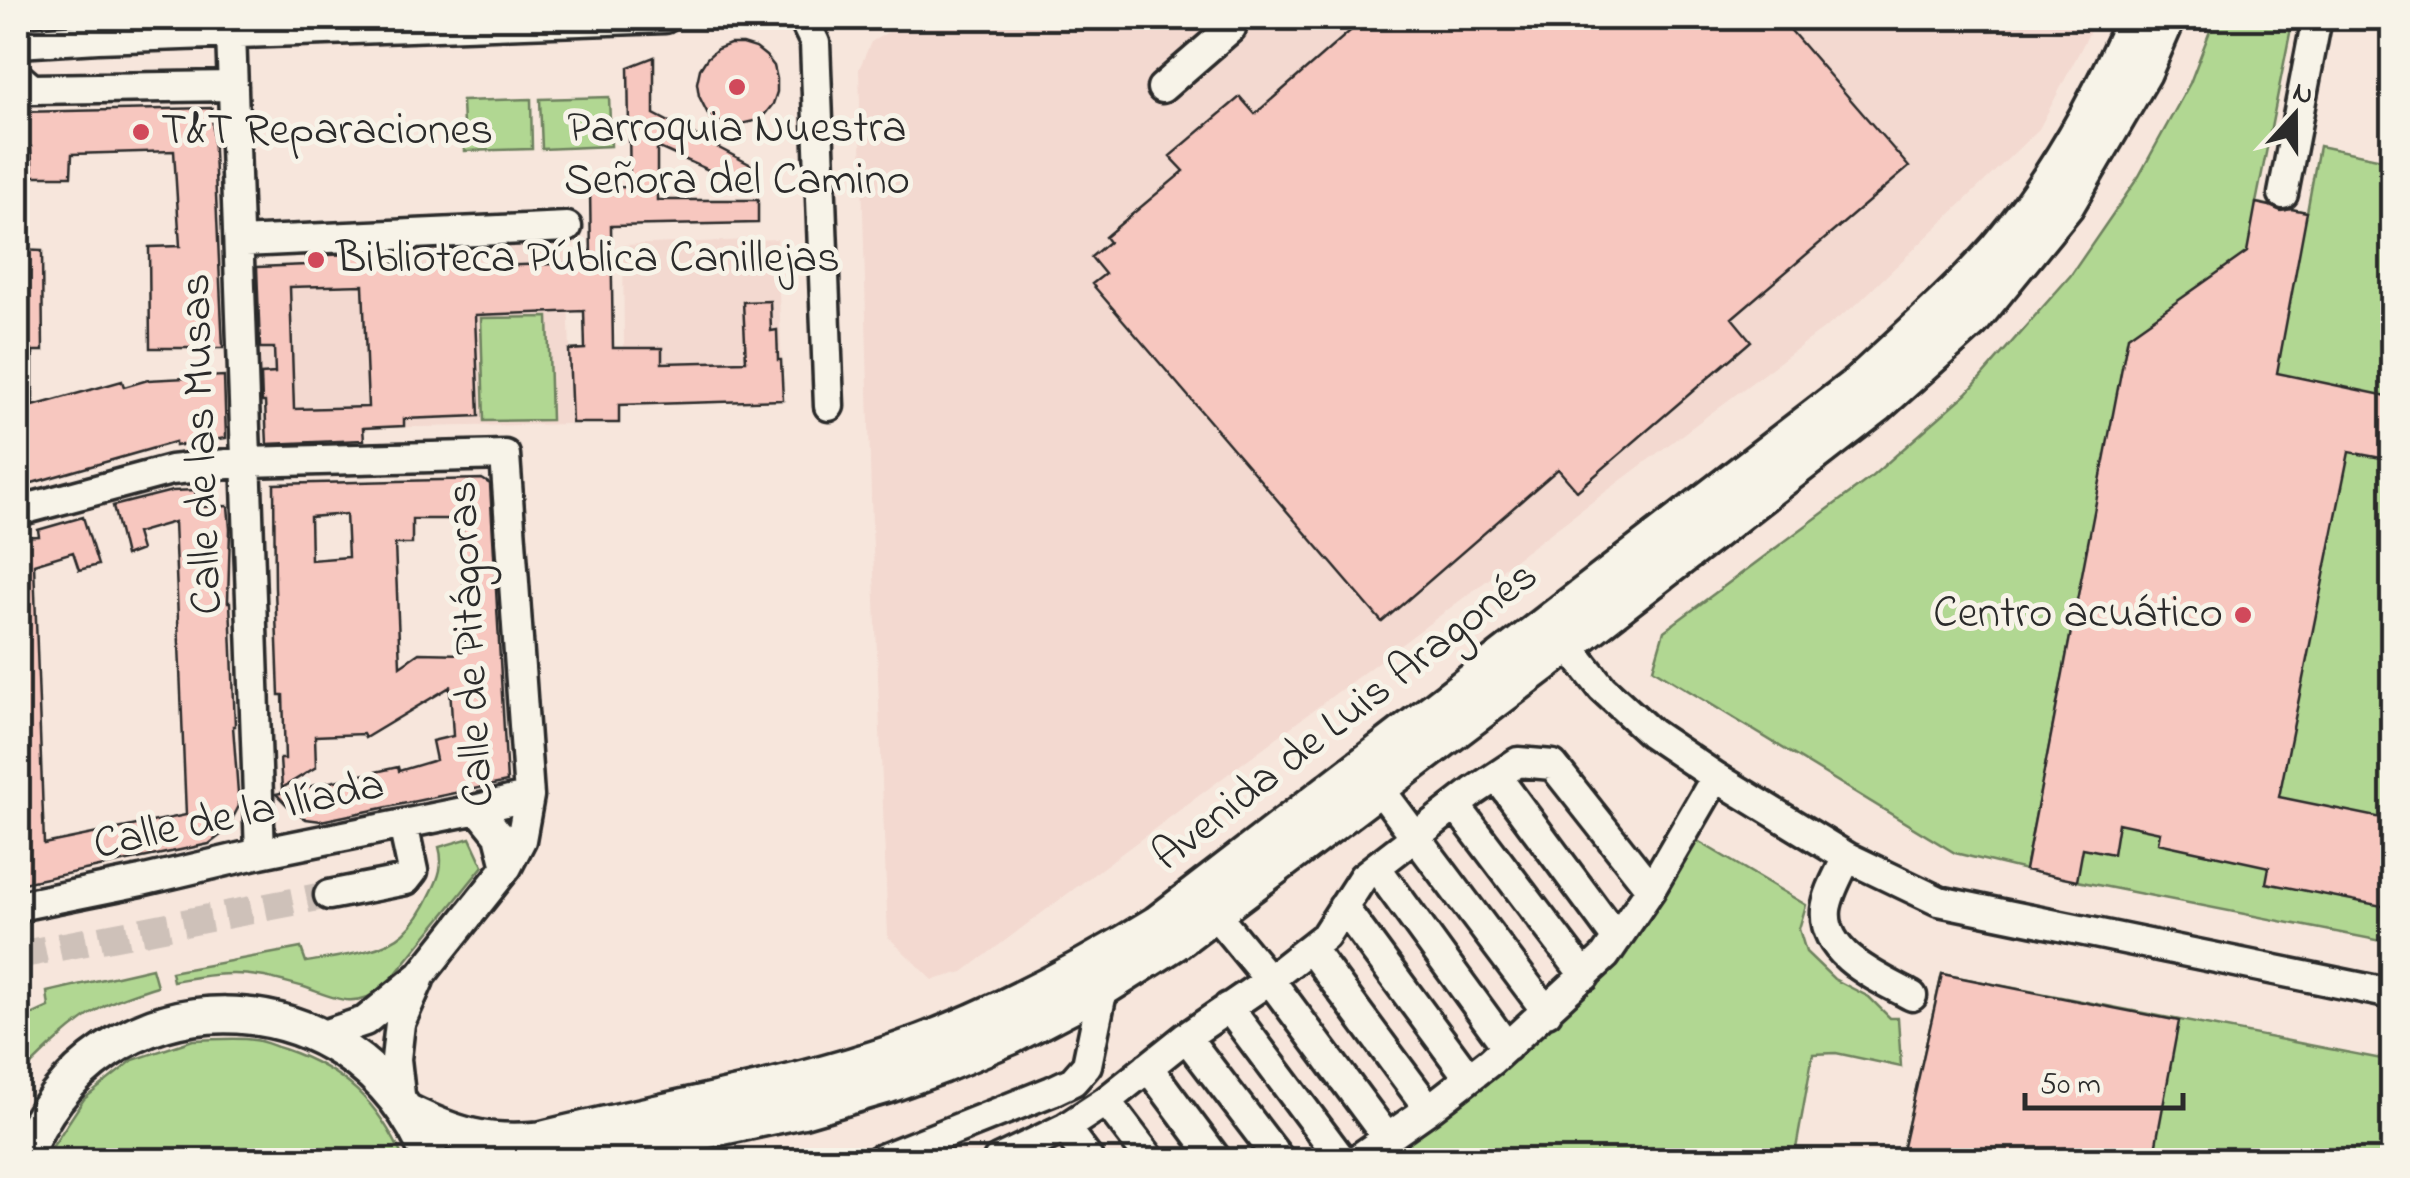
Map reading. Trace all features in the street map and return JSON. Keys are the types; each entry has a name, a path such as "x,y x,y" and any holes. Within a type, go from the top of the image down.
{"main road":[{"name":"Avenida de Luis Aragonés","path":"564,1160 614,1156 801,1110 942,1065 1011,1036 1103,988 1174,943 1379,788 1558,633 1858,384 1949,301 1998,247 2042,189 2082,126 2135,18"},
{"name":"Avenida de Luis Aragonés","path":"404,1108 438,1127 506,1143 540,1140 792,1083 876,1059 1000,1010 1089,966 1157,924 1878,405 1972,320 2066,205 2143,74 2167,18"},
{"path":"18,1119 98,1056 129,1037 184,1018 246,1015 284,1022 320,1036 366,1066 404,1108 431,1160"},
{"path":"22,1160 48,1108 70,1081"}],"street":[{"path":"18,43 98,28 232,33 665,18"},
{"path":"803,18 815,42 829,406"},
{"path":"2283,194 2318,18"},
{"path":"1162,88 1235,21"},
{"name":"Calle de las Musas","path":"232,33 260,853"},
{"path":"18,77 32,89 233,86"},
{"path":"240,242 567,227"},
{"name":"Calle de Pitágoras","path":"246,462 504,455 529,796 521,840 507,867 421,975 365,1020 320,1036"},
{"path":"18,512 171,470 246,462"},
{"path":"1558,633 1602,688 1651,733 1847,857 1939,902 2392,994"},
{"path":"1016,1157 1106,1101 1186,1037 1310,948 1325,936 1359,881 1518,762 1553,765 1651,889"},
{"path":"1496,777 1617,939"},
{"path":"1356,1160 1469,1078 1605,956 1651,889 1716,777"},
{"path":"1379,788 1547,1012"},
{"name":"Calle de la Ilíada","path":"18,906 529,796"},
{"path":"1456,806 1585,976"},
{"path":"478,809 499,835 507,867"},
{"path":"329,895 406,880 412,870 402,824"},
{"path":"1847,857 1826,905 1831,939 1861,967 1912,996"},
{"path":"1376,867 1508,1046"},
{"path":"1343,907 1469,1078"},
{"path":"1214,913 1388,1138"},
{"path":"1310,948 1430,1109"},
{"name":"Calle de Pitágoras","path":"404,1108 396,1059 400,1022 421,975"},
{"path":"879,1160 1072,1081 1087,1065 1103,988"},
{"path":"1228,1007 1342,1160"},
{"path":"1186,1037 1280,1160"},
{"path":"1148,1067 1217,1160"},
{"path":"1106,1101 1152,1160"},
{"path":"1066,1128 1089,1160"}],"shaded area":[{"path":"1058,18 2097,18 2039,129 1857,304 963,972 933,980 888,937 859,69 871,42 895,28"},
{"path":"777,239 783,400 620,405 619,423 364,428 363,441 267,444 265,403 261,402 257,267 306,265 306,253 566,245 570,350 624,348 623,245"}],"green space":[{"path":"2215,18 2293,18 2256,203 2307,212 2319,146 2392,161 2392,943 2077,881 2028,867 2073,622 2025,870 1955,853 1653,669 1664,631 1870,478 1967,393 2071,275 2139,176 2190,83"},
{"path":"609,97 611,146 542,149 540,99"},
{"path":"531,99 532,149 464,151 462,101"},
{"path":"548,317 551,420 484,421 481,318"},
{"path":"470,838 483,866 384,988 373,995 344,1000 247,975 173,981 171,972 301,948 306,962 358,953 395,940 416,919 436,882 440,871 439,847"},
{"path":"1696,840 1806,905 1799,929 1806,952 1834,979 1869,997 1890,1018 1898,1018 1901,1067 1836,1053 1813,1054 1794,1160 1373,1160 1647,917"},
{"path":"152,968 157,986 92,1013 18,1078 18,1021 49,1007 47,992"},
{"path":"1942,974 2392,1061 2392,1160 1900,1160"},
{"path":"193,1040 258,1041 325,1067 371,1105 404,1160 47,1160 84,1099 133,1060"}],"building":[{"path":"1365,18 1780,18 1909,167 1732,318 1751,341 1577,491 1558,469 1382,622 1092,284 1105,274 1091,257 1109,242 1105,237 1184,171 1170,156 1240,97 1255,114"},
{"name":"Parroquia Nuestra Señora del Camino","path":"730,44 756,48 774,66 777,79 773,104 765,114 741,124 712,122 697,83 707,58"},
{"path":"654,57 654,114 757,168 758,192 657,147 657,200 758,200 758,223 611,226 613,348 662,348 662,363 746,361 743,302 770,301 771,331 777,330 781,360 783,400 619,405 619,423 572,423 569,350 585,349 584,311 475,315 479,416 404,419 404,426 363,428 364,440 267,444 261,374 275,373 274,348 260,348 257,267 307,265 306,256 393,252 394,269 591,260 590,188 630,187 628,67","holes":["363,285 368,407 294,409 290,287"]},
{"path":"212,108 223,348 150,348 149,247 180,246 174,151 72,154 71,176 33,176 31,147 18,148 18,112"},
{"path":"2256,203 2281,211 2307,212 2277,373 2392,397 2392,460 2349,452 2279,797 2392,820 2392,908 2266,883 2269,867 2158,843 2160,832 2118,823 2113,854 2083,848 2077,881 2025,870 2128,336 2247,252"},
{"path":"18,250 42,251 43,351 33,351 33,406 122,381 124,387 148,380 224,376 226,438 175,446 175,442 18,487"},
{"path":"482,479 490,484 507,782 321,821 306,819 276,794 398,767 399,771 436,760 432,741 453,736 450,687 365,738 363,734 315,736 316,767 282,788 280,759 285,759 283,695 279,695 274,484","holes":["346,514 348,557 311,560 310,517","412,519 462,519 466,654 419,653 400,666 395,544 412,544"]},
{"path":"195,490 197,507 228,506 228,602 239,806 226,831 209,844 18,884 18,537 39,536 38,530 83,517 98,565 79,570 73,552 34,564 44,844 186,815 174,522 136,533 141,550 125,556 113,506 172,491"},
{"path":"1942,974 2179,1021 2153,1160 1900,1160"}],"tunnel":[{"path":"18,955 329,895"}],"place":[{"name":"Parroquia Nuestra Señora del Camino","path":"737,87"},
{"name":"T&T Reparaciones","path":"141,132"},
{"name":"Biblioteca Pública Canillejas","path":"316,260"},
{"name":"Centro acuático","path":"2243,615"}]}
